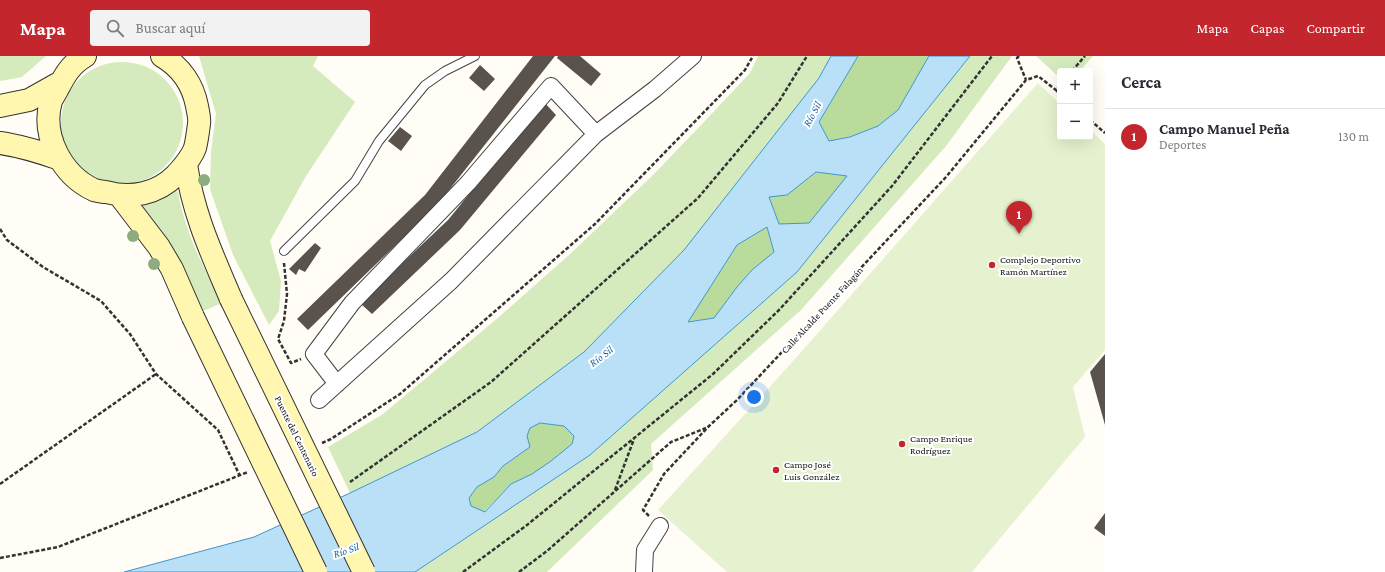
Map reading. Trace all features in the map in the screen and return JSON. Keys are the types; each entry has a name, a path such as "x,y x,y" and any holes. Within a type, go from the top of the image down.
{"main road":[{"path":"85,56 67,71 51,101 49,121 52,143 60,159 73,176 94,190 120,196 143,194 158,188 169,181 186,164 195,149 200,120 195,93 185,76 170,60 162,56"},
{"path":"0,106 29,100 61,82"},
{"path":"0,143 33,149 60,159"},
{"name":"Puente del Centenario","path":"186,164 190,188 203,233 231,299 364,572"},
{"path":"120,196 162,252 172,268 193,317 316,572"}],"street":[{"path":"319,400 451,281 596,134 655,89 694,56"},
{"path":"337,384 314,354 352,303 468,184 551,86 596,134"},
{"path":"644,572 645,550 660,526"}],"lane":[{"path":"284,250 355,181 379,141 425,85 445,71 475,56"}],"path":[{"path":"317,445 331,439 400,394 595,224 745,70 752,56"},
{"path":"350,482 492,382 698,198 778,103 807,56"},
{"path":"463,572 527,525 713,374 779,310 892,186 992,56"},
{"path":"1019,56 1017,58 1026,80 1038,76 1056,90"},
{"path":"1075,68 1085,56"},
{"name":"Calle Alcalde Puente Falagán","path":"660,526 643,510 664,474 708,427 737,400 941,183 1026,80"},
{"path":"1093,123 1105,133"},
{"path":"0,229 7,240 43,267 101,301 130,334 156,374 218,430 240,476"},
{"path":"284,250 284,268 287,294 284,321 278,339 291,363 314,354"},
{"path":"0,484 156,374"},
{"path":"519,572 547,551 671,442 708,427"},
{"path":"614,491 634,438"},
{"path":"0,558 58,547 254,470"}],"green space":[{"path":"0,56 46,56 22,77 0,81"},
{"path":"199,56 318,56 313,66 355,102 306,176 270,241 281,281 279,311 269,325 233,255 210,189 211,152 216,114"},
{"path":"758,56 831,56 819,78 684,250 584,352 477,432 350,493 328,447 383,414 499,317 569,255 653,175 703,123 750,73"},
{"path":"858,56 929,56 898,110 878,126 850,137 829,141 819,122"},
{"path":"970,56 1012,56 946,146 801,310 651,444 653,470 547,572 415,572 590,455 797,272"},
{"path":"1036,56 1093,56 1083,68 1057,68 1057,75"},
{"path":"122,62 134,63 145,67 156,72 165,80 173,89 178,100 182,111 182,135 178,146 173,157 165,166 156,174 145,179 134,183 122,184 110,183 99,179 88,174 79,166 71,157 66,146 62,135 61,123 62,111 66,100 71,89 79,80 88,72 99,67 110,63"},
{"name":"Complejo Deportivo Ramón Martínez","path":"1038,83 1057,101 1057,140 1093,140 1093,133 1105,144 1105,350 1073,387 1085,437 972,572 727,572 658,510 802,351"},
{"path":"816,172 848,176 809,223 779,225 769,197 787,195"},
{"path":"172,187 178,192 190,235 222,303 203,311 176,257 142,206 144,200"},
{"path":"767,227 774,252 752,270 737,287 714,318 687,322 737,245"},
{"path":"540,423 564,426 574,436 572,444 532,474 511,484 484,512 470,506 469,498 477,487 494,477 503,466 513,458 527,436 529,428"}],"water":[{"name":"Río Sil","path":"831,56 858,56 819,122 829,141 850,137 878,126 898,110 929,56 970,56 797,272 590,455 415,572 124,572 254,537 477,432 584,352 684,250 819,78","holes":["816,172 847,176 809,223 779,224 769,197 787,195","767,227 774,252 752,270 737,287 714,318 688,322 737,245","540,423 564,426 574,436 572,444 532,474 511,484 485,512 471,506 469,498 477,487 494,477 503,466 530,447 527,436 530,428"]}],"building":[{"path":"533,56 555,56 438,204 308,330 297,319 425,195"},
{"path":"558,56 580,56 601,74 591,86 557,58"},
{"path":"480,65 495,79 484,91 469,78"},
{"path":"544,102 556,115 460,230 372,314 360,303 448,220"},
{"path":"400,127 412,136 401,151 388,141"},
{"path":"315,243 321,248 305,272 299,269 296,275 289,269"},
{"path":"1105,354 1105,425 1090,372"},
{"path":"1105,513 1105,536 1094,528"}],"place":[{"name":"Campo Manuel Peña","path":"1019,234"},
{"name":"Complejo Deportivo Ramón Martínez","path":"992,265"},
{"name":"Campo Enrique Rodríguez","path":"902,444"},
{"name":"Campo José Luis González","path":"776,470"}]}
